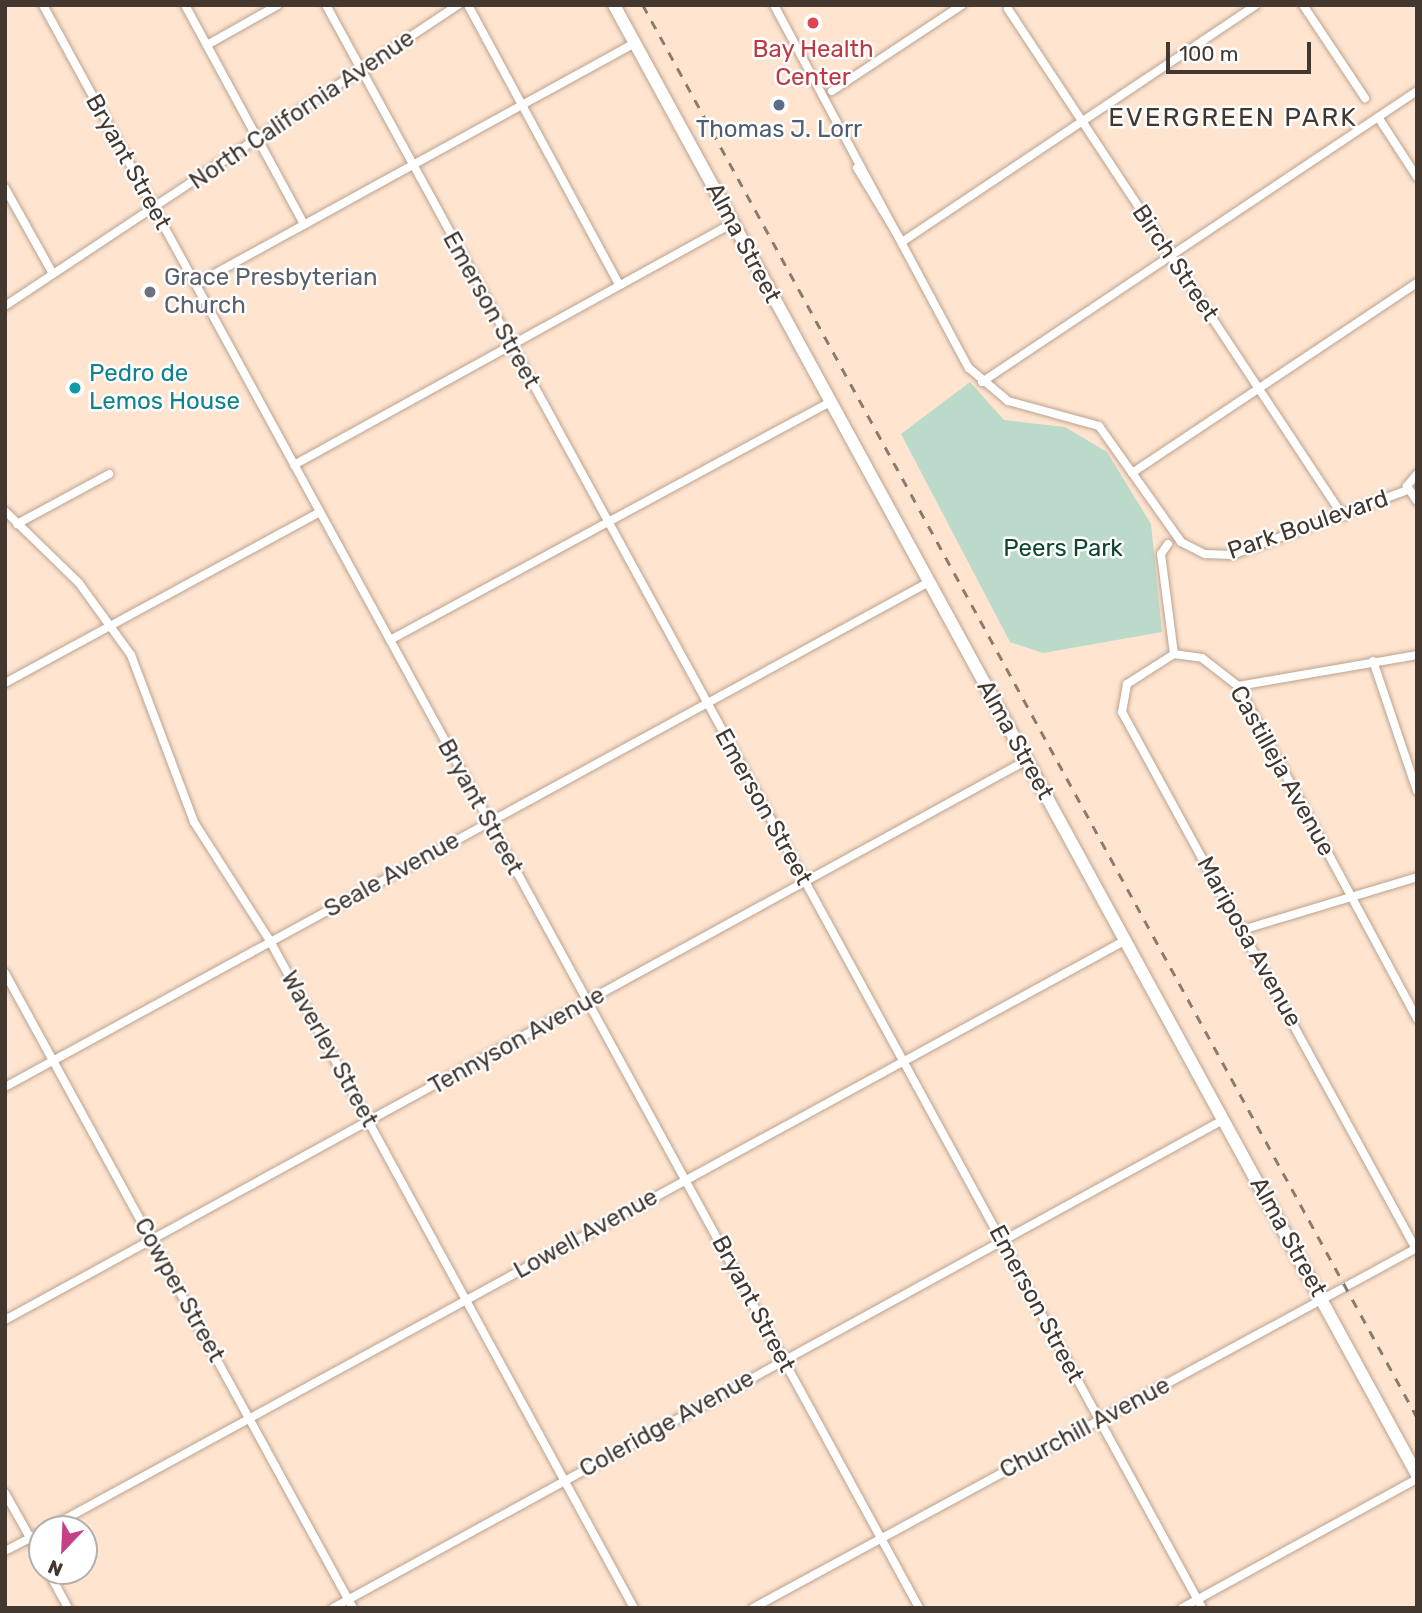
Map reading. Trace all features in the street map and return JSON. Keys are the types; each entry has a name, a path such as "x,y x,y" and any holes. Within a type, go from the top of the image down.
{"main road":[{"name":"Alma Street","path":"614,5 1417,1477"}],"street":[{"name":"Bryant Street","path":"43,5 919,1608"},
{"path":"185,5 304,224"},
{"path":"207,45 278,5"},
{"name":"Emerson Street","path":"326,5 411,165 1200,1604"},
{"name":"North California Avenue","path":"5,306 458,5"},
{"path":"468,5 620,284"},
{"name":"Park Boulevard","path":"774,5 902,242 982,382 1015,404 1090,419 1132,473 1175,537 1210,555 1238,554 1408,490 1417,474"},
{"path":"832,91 962,5"},
{"path":"902,242 1256,5"},
{"path":"1303,5 1365,98"},
{"name":"Birch Street","path":"1008,9 1343,516"},
{"path":"196,284 635,43"},
{"path":"982,382 1417,91"},
{"path":"1378,117 1417,177"},
{"name":"Park Boulevard","path":"857,168 902,242"},
{"path":"5,188 53,274"},
{"path":"294,465 509,343 733,223"},
{"path":"1132,473 1417,283"},
{"path":"390,640 829,403"},
{"path":"17,524 109,474"},
{"name":"Park Boulevard","path":"1408,490 1417,500"},
{"name":"Waverley Street","path":"5,511 113,625 151,697 194,822 270,941 634,1608"},
{"path":"5,683 320,512"},
{"path":"1168,544 1161,554 1174,654"},
{"name":"Seale Avenue","path":"5,1087 927,583"},
{"name":"Castilleja Avenue","path":"1174,654 1202,658 1238,686 1417,1019"},
{"name":"Mariposa Avenue","path":"1174,654 1127,684 1122,712 1416,1249"},
{"path":"1238,686 1417,655"},
{"path":"1373,661 1417,791"},
{"name":"Tennyson Avenue","path":"5,1320 1027,760"},
{"path":"1242,930 1349,895 1417,877"},
{"name":"Lowell Avenue","path":"73,1515 1126,940"},
{"name":"Cowper Street","path":"5,973 350,1604"},
{"name":"Coleridge Avenue","path":"333,1608 350,1604 565,1480 1000,1239 1223,1120"},
{"name":"Churchill Avenue","path":"753,1608 1416,1249"},
{"path":"1182,1608 1200,1604 1417,1477"},
{"path":"5,1493 28,1534"},
{"path":"5,1551 28,1539"},
{"path":"56,1585 68,1608"}],"green space":[{"name":"Peers Park","path":"970,382 1004,420 1065,427 1107,452 1151,524 1162,632 1043,653 1010,642 901,434"}],"railway":[{"path":"643,5 1417,1417"}],"place":[{"name":"Bay Health Center","path":"813,23"},
{"name":"Thomas J. Lorr","path":"779,105"},
{"name":"Grace Presbyterian Church","path":"150,292"},
{"name":"Pedro de Lemos House","path":"75,388"}],"district":[{"name":"EVERGREEN PARK","path":"1233,118"}]}
